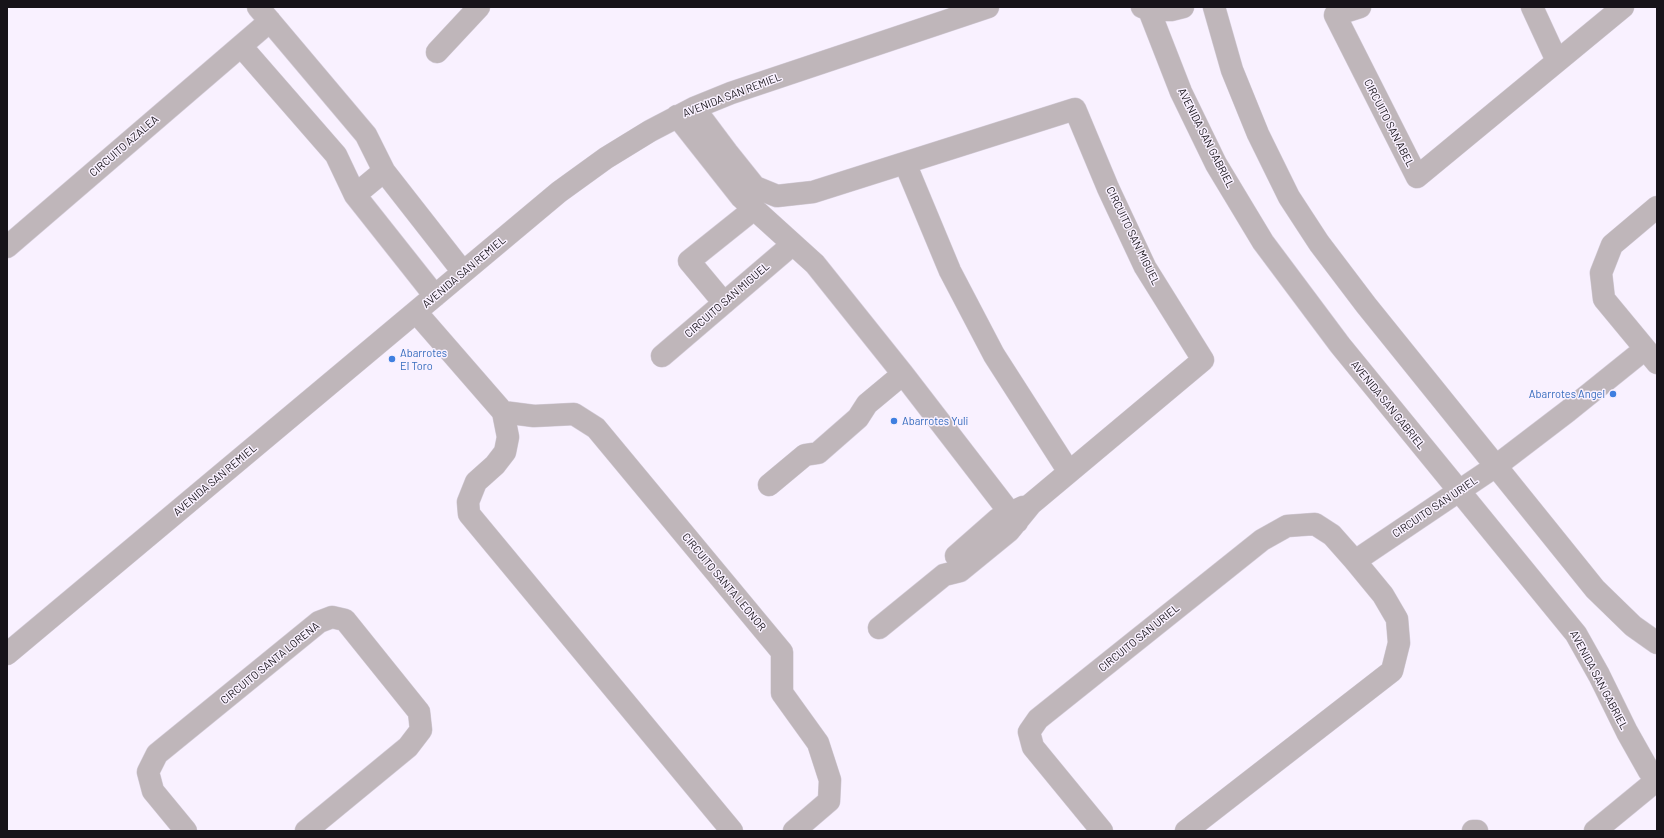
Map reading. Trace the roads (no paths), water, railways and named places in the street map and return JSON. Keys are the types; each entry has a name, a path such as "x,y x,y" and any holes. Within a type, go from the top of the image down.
{"street":[{"path":"437,52 477,7"},
{"name":"AVENIDA SAN REMIEL","path":"7,654 559,192 606,158 685,112 731,93 988,7"},
{"path":"1145,8 1171,10 1183,7"},
{"path":"1214,7 1232,70 1258,134 1289,197 1319,243 1361,298 1594,589 1633,626 1657,643"},
{"name":"CIRCUITO SAN ABEL","path":"1360,7 1335,15 1417,178 1623,7"},
{"path":"1532,7 1557,61"},
{"name":"AVENIDA SAN GABRIEL","path":"1145,8 1216,164 1263,242 1340,345 1576,634 1599,675 1627,732 1649,771 1657,781"},
{"name":"CIRCUITO AZALEA","path":"7,247 241,46 264,14 366,135 384,171 463,272"},
{"path":"241,46 336,155 355,195 435,296"},
{"name":"CIRCUITO SAN MIGUEL","path":"685,112 727,152 755,187 777,196 813,192 1075,109 1108,188 1146,267 1203,360 1013,518 998,519 951,560 944,575 879,628"},
{"path":"685,112 741,197 815,264 903,374 1013,518"},
{"path":"905,163 950,271 994,355 1069,472"},
{"path":"355,195 384,171"},
{"path":"1651,356 1604,299 1601,273 1612,245 1657,207"},
{"path":"724,303 689,261 754,209"},
{"name":"CIRCUITO SAN MIGUEL","path":"662,356 793,244"},
{"path":"416,312 502,412 508,437 505,452 495,465 476,482 468,502 469,514 732,831"},
{"name":"CIRCUITO SAN URIEL","path":"1355,561 1496,466 1568,411 1651,356"},
{"path":"769,485 805,455 811,441 850,410 867,404 903,374"},
{"name":"CIRCUITO SANTA LEONOR","path":"502,412 534,416 574,414 596,428 782,652 782,693 818,743 830,780 829,800 794,831"},
{"name":"CIRCUITO SAN URIEL","path":"1102,831 1033,747 1029,732 1038,719 1262,540 1287,526 1315,524 1332,535 1355,561 1383,595 1397,619 1399,643 1392,671 1186,831"},
{"name":"CIRCUITO SANTA LORENA","path":"186,831 153,791 148,772 157,754 319,622 332,617 345,620 419,712 421,730 408,747 306,831"},
{"path":"1595,831 1657,781"}],"place":[{"name":"Abarrotes El Toro","path":"392,359"},
{"name":"Abarrotes Angel","path":"1613,394"},
{"name":"Abarrotes Yuli","path":"894,421"}]}
